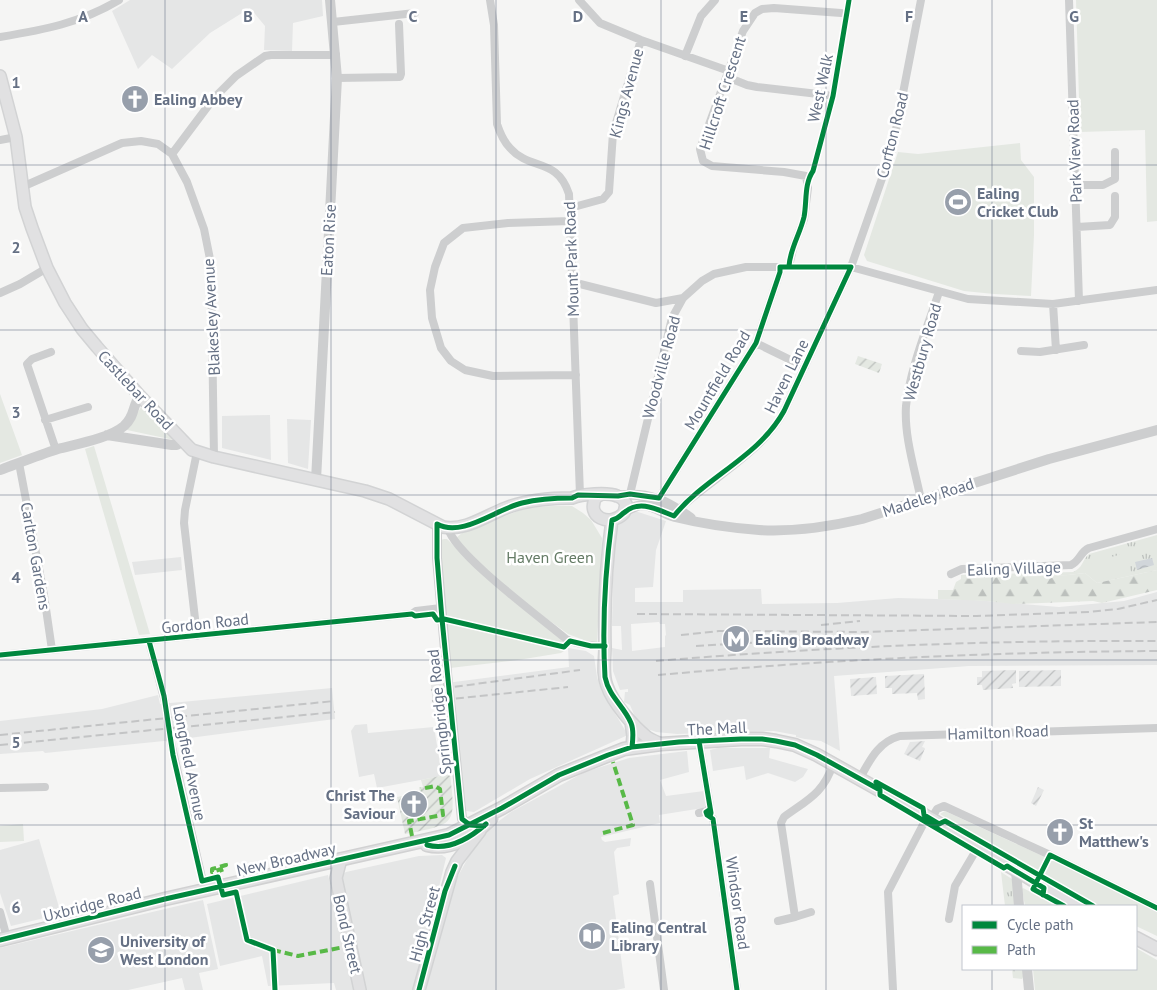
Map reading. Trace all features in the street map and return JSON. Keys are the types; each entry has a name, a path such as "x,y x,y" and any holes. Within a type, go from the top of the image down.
{"main road":[{"name":"Castlebar Road","path":"0,76 16,137 25,207 47,268 65,303 81,327 140,396 192,450 214,457 365,491 389,499 442,526"},
{"path":"442,526 457,528 471,524 522,503 576,497 600,495 618,496 624,501 625,512 612,520 600,518 576,497"},
{"path":"592,510 594,499 600,495"},
{"path":"612,520 608,541 605,646 607,686 631,722 646,736 661,744"},
{"path":"631,722 632,747"},
{"name":"The Mall","path":"502,808 565,772 608,754 632,747 762,738 795,745 831,763"},
{"path":"831,763 929,818 1074,905"},
{"path":"438,838 447,838 456,844 484,826 502,808"},
{"name":"New Broadway","path":"161,901 438,838 459,831 502,808"},
{"name":"High Street","path":"455,866 484,826"},
{"name":"New Broadway","path":"420,842 432,846 456,844"},
{"name":"High Street","path":"419,990 445,891 458,855 456,844"},
{"name":"Bond Street","path":"341,859 336,878 360,990"},
{"name":"Bond Street","path":"320,864 336,878"},
{"name":"Uxbridge Road","path":"4,939 161,901"},
{"path":"1137,939 1157,950"}],"street":[{"path":"0,37 48,29 85,18 119,0"},
{"name":"Eaton Rise","path":"316,480 337,78 330,0"},
{"name":"Mount Park Road","path":"490,0 497,124 502,138 511,150 524,159 546,167 560,176 569,194 576,375 576,497"},
{"path":"492,9 496,0"},
{"path":"579,0 600,23 728,74 747,85 827,95"},
{"path":"685,56 701,16 715,0"},
{"path":"800,10 801,0"},
{"name":"Corfton Road","path":"851,268 892,150 921,0"},
{"name":"Park View Road","path":"1070,0 1079,301"},
{"name":"Hillcroft Crescent","path":"789,266 794,244 804,219 808,188 806,176 784,172 712,166 703,162 700,150 743,31 755,13 762,9 774,8 841,12"},
{"path":"333,22 415,12"},
{"path":"337,78 400,77 400,24"},
{"name":"Kings Avenue","path":"570,208 603,199 609,192 613,133 641,40"},
{"path":"22,187 122,143 141,141 158,144 172,154 214,98 236,76 265,56 336,55"},
{"path":"0,140 16,137"},
{"path":"1076,185 1103,185 1114,179 1115,152"},
{"name":"Blakesley Avenue","path":"172,154 187,182 204,229 211,264 214,457"},
{"path":"1077,227 1110,225 1115,217 1115,196"},
{"path":"570,221 508,223 463,228 444,243 435,267 430,290 432,318 441,348 451,361 466,370 493,376 576,375"},
{"name":"Woodville Road","path":"630,494 672,318 683,298 702,281 714,274 746,266 851,268 968,299 1053,304 1157,290"},
{"name":"Mountfield Road","path":"659,498 756,343 779,277 780,266"},
{"path":"0,294 47,268"},
{"name":"Haven Lane","path":"676,513 685,503 772,431 784,411 851,268"},
{"path":"572,282 656,303 676,310"},
{"name":"Westbury Road","path":"921,500 909,440 906,407 915,366 939,292"},
{"path":"656,303 683,298"},
{"path":"1053,304 1056,350"},
{"path":"756,343 805,367"},
{"path":"1020,351 1040,352 1084,345"},
{"path":"51,352 32,359 27,364 56,450"},
{"path":"123,432 140,396"},
{"path":"46,420 88,407"},
{"name":"Madeley Road","path":"625,512 642,505 676,513 695,521 761,530 794,530 831,526 1040,462 1157,430"},
{"path":"0,470 56,450 106,435 123,432 172,445 177,445 183,440"},
{"path":"197,452 185,510 184,524 197,636"},
{"name":"Carlton Gardens","path":"19,463 44,595 52,650"},
{"name":"Madeley Road","path":"618,496 630,494 659,498 676,513"},
{"path":"441,608 437,558 442,526"},
{"path":"442,526 464,553 566,639 591,646 605,646"},
{"name":"Ealing Village","path":"951,574 962,569 1071,565 1077,561 1081,552 1089,548 1157,529"},
{"name":"Gordon Road","path":"0,655 412,614 416,611 441,608"},
{"name":"Springbridge Road","path":"441,608 462,819 470,825"},
{"name":"Longfield Avenue","path":"149,641 165,702 170,738 205,891"},
{"name":"Hamilton Road","path":"860,778 876,751 889,739 900,736 1157,728"},
{"path":"699,741 710,806 707,811 699,813"},
{"path":"795,917 781,823 784,817 821,790 829,776 831,763"},
{"path":"0,788 45,787"},
{"path":"893,990 888,892 929,818 937,809 944,806 1050,855 1157,908"},
{"path":"420,842 449,831 455,827 462,814"},
{"name":"Windsor Road","path":"713,819 737,990"},
{"path":"470,825 484,826"},
{"path":"949,919 955,886 978,847"},
{"path":"1016,871 1019,905"},
{"path":"650,884 664,990"},
{"path":"0,912 4,939"},
{"path":"778,921 811,912"},
{"path":"1027,970 1029,990"}],"shaded area":[{"path":"130,0 322,0 323,16 293,23 292,51 264,50 265,26 250,8 210,33 172,69 152,55 138,69 112,11"},
{"path":"270,415 271,460 222,448 222,416"},
{"path":"287,419 311,420 308,469 288,463"},
{"path":"635,511 666,521 656,550 653,587 635,588 635,602 683,602 683,590 761,589 762,604 837,603 898,598 974,600 1059,607 1124,601 1157,592 1157,665 969,666 834,676 840,751 821,741 774,731 677,734 656,732 639,726 630,705 624,702 625,692 628,692 628,689 620,690 613,671 612,648 622,650 621,626 612,626 614,534 621,521","holes":["659,622 660,624 665,624 665,647 632,651 631,624"]},
{"path":"181,557 182,570 135,575 132,562"},
{"path":"568,648 586,651 594,656 597,677 602,692 628,735 530,779 474,812 466,811 455,707 433,706 431,685 569,667"},
{"path":"1016,670 1016,683 1012,684 1013,688 983,690 982,685 977,685 977,677 982,677 982,671"},
{"path":"1061,670 1061,686 1019,687 1019,671"},
{"path":"924,674 925,699 918,700 917,693 892,694 892,688 885,688 885,676"},
{"path":"876,677 877,694 851,696 850,679"},
{"path":"332,688 335,719 174,740 45,753 43,751 0,754 0,721 102,709 158,695 160,704"},
{"path":"367,724 368,733 434,727 442,776 377,788 374,774 359,777 351,731 355,725"},
{"path":"925,741 922,747 925,748 920,761 904,754 910,742"},
{"path":"718,748 770,748 769,758 808,769 803,777 795,782 768,773 746,780 744,766 713,771 710,750"},
{"path":"687,751 689,772 660,780 666,796 704,791 706,805 703,808 659,815 660,823 601,837 605,842 631,838 630,846 617,848 614,852 619,894 613,896 625,988 616,990 424,990 457,878 476,843 495,824 511,812 585,772 629,758"},
{"path":"1038,787 1044,790 1036,806 1031,803"},
{"path":"39,839 61,914 11,926 0,893 0,850"},
{"path":"442,855 446,858 414,990 366,990 340,876 346,872 419,856"},
{"path":"328,875 355,990 336,990 334,983 268,986 262,956 220,966 207,904"},
{"path":"203,900 218,969 199,973 203,990 185,990 182,978 128,990 0,990 0,948"}],"green space":[{"path":"1076,0 1157,0 1157,221 1147,222 1145,130 1080,132"},
{"name":"Ealing Cricket Club","path":"1020,143 1021,160 1034,177 1031,296 964,291 867,261 864,255 898,152 918,154"},
{"path":"858,356 882,364 879,373 855,364"},
{"path":"0,394 22,455 0,463"},
{"path":"141,407 174,440 127,430"},
{"path":"94,446 150,634 139,635 85,449"},
{"name":"Haven Green","path":"572,506 583,513 591,520 602,538 597,642 589,642 568,634 532,608 493,578 456,538 462,533 528,507"},
{"path":"1157,535 1157,570 1097,583 1085,573 961,579 961,575 1073,572 1079,568 1089,554"},
{"name":"Haven Green","path":"447,539 490,581 566,643 564,651 518,660 450,668 444,619 441,540"},
{"path":"1127,553 1131,572 1096,580 1091,562"},
{"path":"1157,570 1157,590 1102,603 1093,601 1013,604 938,599 938,590 953,590 956,582 961,579 1085,573 1097,583"},
{"path":"450,774 453,803 449,819 434,828 405,834 397,797 420,793 419,787 423,787 421,780"},
{"path":"945,811 1157,909 1157,936 1137,926 1137,905 1098,905 940,814"},
{"path":"23,824 24,841 0,842 0,826"},
{"path":"1001,872 1012,879 1016,905 1005,905"},
{"path":"1023,888 1055,905 1025,905"},
{"path":"1137,949 1157,960 1157,990 1035,990 1033,970 1137,970"},
{"path":"1012,970 1023,970 1022,979 1013,978"}],"water":[{"path":"1152,558 1154,565 1137,570 1135,562"}],"railway":[{"path":"637,614 977,616 1089,612 1118,609 1157,600"},
{"path":"821,625 860,621"},
{"path":"681,635 719,631 865,632 1157,622"},
{"path":"696,646 835,638"},
{"path":"656,661 906,645 1157,641"},
{"path":"658,675 907,658 1157,651"},
{"path":"431,690 580,670"},
{"path":"432,701 568,687"},
{"path":"0,735 334,701"},
{"path":"0,745 335,712"}],"marked path":[{"path":"603,833 633,825 613,762"},
{"path":"412,836 409,821 443,815 440,789 435,786 421,789"},
{"path":"222,872 221,869 212,872 212,869 226,865 225,862"},
{"path":"273,950 298,956 344,947"}],"cycle path":[{"name":"West Walk","path":"789,266 791,254 804,217 808,182 813,171 833,96 849,0"},
{"path":"484,826 470,825 462,819 442,619 437,558 437,524 447,527 468,525 522,503 572,498 578,495 618,496 630,494 659,498 756,343 780,272 780,267 851,267 784,411 761,441 687,502 674,516 649,507 637,506 612,520 605,598 605,677 613,696 625,711 631,723 633,732 632,747"},
{"path":"0,655 412,614 415,616 433,614 437,620 444,619 564,647 570,641 591,646 605,646"},
{"path":"149,641 164,696 173,755 202,881 218,877 223,895 236,892 247,940 273,950 275,990"},
{"path":"0,940 165,899 449,835 502,808 559,775 632,747 679,742 741,739 776,741 795,745 817,755 880,790 880,795 1004,868 1007,866 1044,888 1043,895"},
{"path":"699,741 711,813 710,817"},
{"path":"876,782 923,808 924,815 939,824 945,821 1091,905"},
{"path":"709,810 706,812 713,819 737,990"},
{"path":"427,845 451,845 473,834 486,824"},
{"path":"1062,905 1033,889 1050,855 1157,908"},
{"path":"419,990 445,891 455,866"}],"place":[{"name":"Ealing Abbey","path":"135,99"},
{"name":"Ealing Cricket Club","path":"958,202"},
{"name":"Ealing Broadway","path":"736,639"},
{"name":"Christ The Saviour","path":"414,804"},
{"name":"St Matthew's","path":"1060,832"},
{"name":"Ealing Central Library","path":"592,936"},
{"name":"University of West London","path":"101,950"}]}
